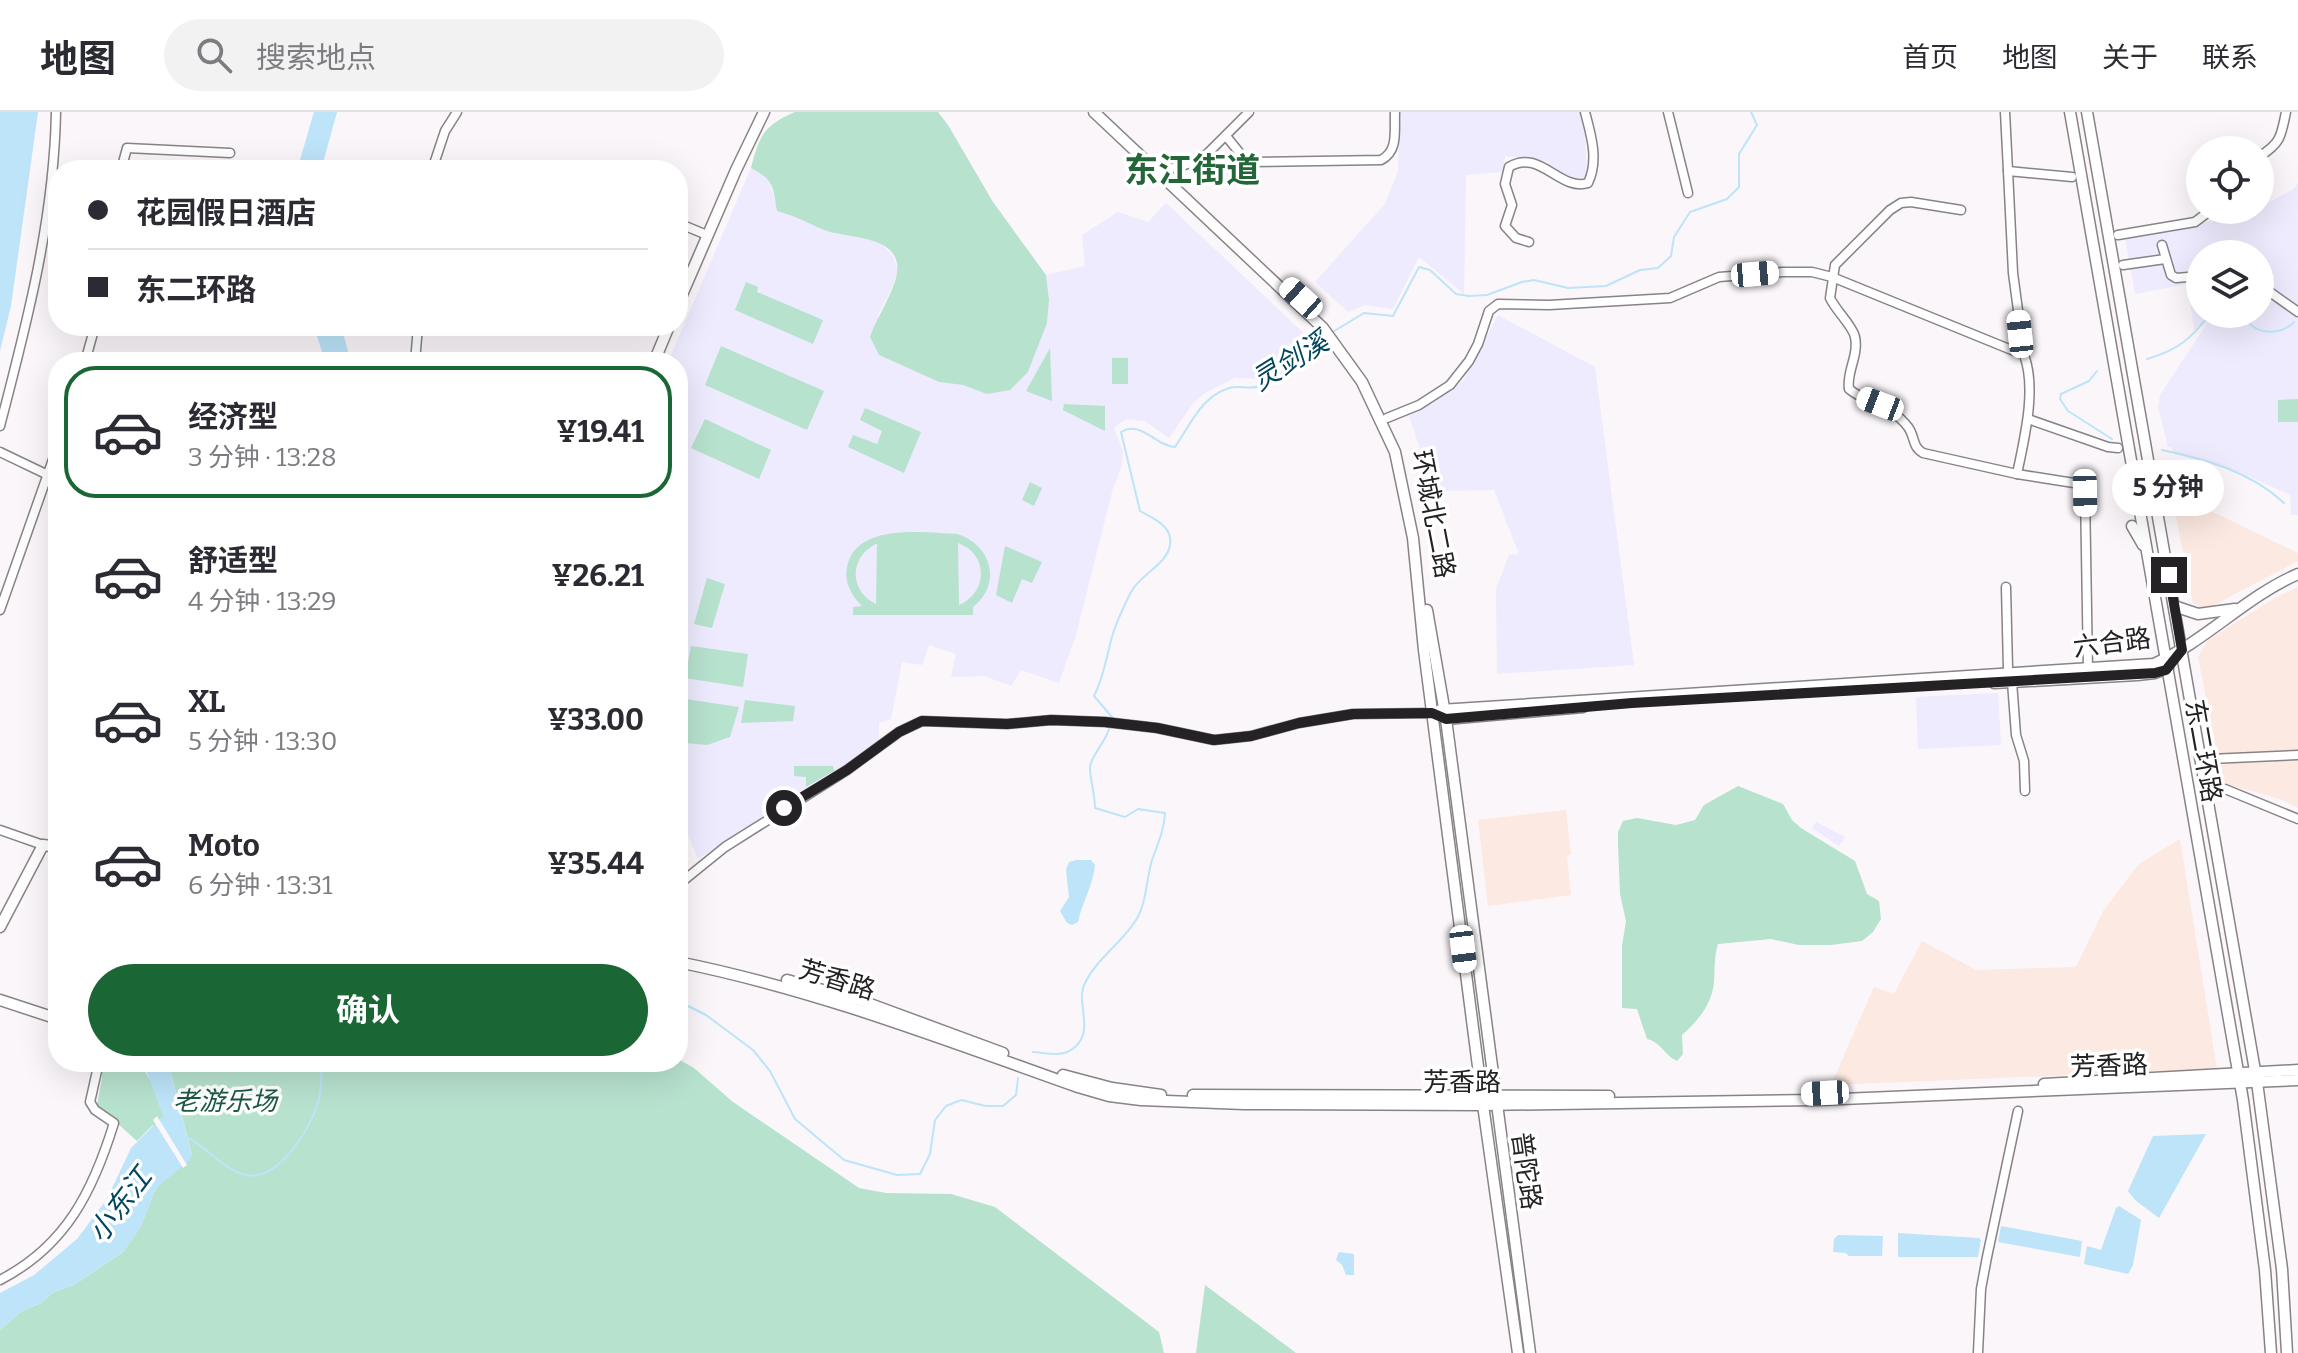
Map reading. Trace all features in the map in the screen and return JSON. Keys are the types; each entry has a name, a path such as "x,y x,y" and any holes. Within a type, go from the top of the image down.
{"main road":[{"path":"688,280 764,112"},
{"path":"1094,112 1163,172"},
{"path":"1102,112 1325,326 1338,343"},
{"name":"东二环路","path":"2070,112 2239,1079 2259,1208 2271,1353"},
{"name":"东二环路","path":"2087,112 2205,790 2261,1077 2282,1269 2287,1353"},
{"name":"环城北二路","path":"1338,343 1367,379 1399,450 1413,507 1445,714"},
{"name":"环城北二路","path":"1338,343 1373,402 1395,452 1402,478 1416,562 1432,713"},
{"path":"2158,514 2162,484"},
{"path":"2132,526 2146,550"},
{"path":"2174,606 2205,614 2245,605 2298,574"},
{"name":"六合路","path":"1432,713 2011,678 2137,675 2165,665 2245,605"},
{"name":"六合路","path":"2011,678 2088,669 2165,665"},
{"name":"普陀路","path":"1432,713 1518,1353"},
{"name":"普陀路","path":"1445,714 1530,1353"},
{"path":"39,846 48,846"},
{"path":"39,846 48,850"},
{"path":"0,915 39,846"},
{"path":"0,927 39,846"},
{"name":"芳香路","path":"688,958 807,985 862,1001 1079,1080 1112,1088 1158,1095 1482,1101"},
{"name":"芳香路","path":"688,964 838,1002 1109,1096 1244,1104 1818,1100 2261,1077"},
{"path":"0,1000 48,1016"},
{"path":"0,1007 48,1022"},
{"path":"2261,1077 2298,1070"},
{"path":"2261,1077 2298,1080"}],"street":[{"path":"53,160 56,112"},
{"path":"435,160 445,131 457,112"},
{"path":"1163,172 1200,161 1249,112"},
{"path":"1226,136 1247,162 1381,160 1394,149 1395,112"},
{"path":"1529,242 1516,238 1505,226 1512,205 1505,184 1509,167 1522,162 1539,164 1576,185 1588,183 1592,175 1594,151 1585,112"},
{"path":"1668,112 1688,193"},
{"path":"2005,112 2013,273 2028,370 2028,419 2017,474"},
{"path":"2274,148 2282,135 2286,112"},
{"path":"124,160 127,148 230,153"},
{"path":"2008,171 2072,177"},
{"path":"1961,210 1929,203 1901,203 1890,210 1835,265 1830,298 1855,337 1856,354 1848,378 1849,389 1880,404 1906,424 1916,449 1923,453 2082,487 2085,493 2088,669"},
{"path":"0,426 29,314 48,209"},
{"path":"2118,235 2186,224"},
{"path":"688,227 707,235"},
{"path":"2162,245 2168,271 2176,278 2186,277"},
{"path":"2123,265 2165,259"},
{"path":"1387,418 1419,405 1450,385 1478,344 1489,311 1498,304 1549,305 1670,298 1719,277 1812,272 1832,277 2024,355"},
{"path":"2274,295 2298,312"},
{"path":"2028,419 2118,448"},
{"path":"0,452 48,475 0,610"},
{"path":"2006,587 2015,728 2024,761 2025,791"},
{"path":"688,877 725,847 910,726 934,721 1007,724 1051,720 1105,722 1157,728 1214,740 1251,736 1299,723 1353,714 1432,713"},
{"path":"2210,759 2298,755"},
{"path":"2205,790 2215,792 2225,789 2298,819"},
{"path":"0,832 39,846"},
{"path":"0,1280 32,1262 68,1224 99,1169 114,1124 94,1109 90,1101 97,1072"},
{"path":"1978,1353 1985,1268 2018,1111"}],"shaded area":[{"path":"1400,112 1581,112 1587,177 1572,179 1546,161 1505,156 1503,172 1466,175 1464,294 1419,257 1393,309 1365,305 1348,312 1315,282 1385,204 1398,171"},
{"path":"751,168 769,177 778,211 826,231 877,239 893,256 898,271 878,315 879,355 939,382 963,385 987,394 1028,372 1047,323 1049,300 1046,275 1085,266 1082,235 1118,212 1148,222 1166,203 1310,339 1260,379 1235,378 1205,393 1194,402 1169,438 1145,421 1126,419 1114,428 1123,452 1122,465 1112,492 1076,635 1059,683 1021,670 1011,686 984,676 951,677 956,654 929,645 922,665 902,662 891,719 879,723 879,740 823,780 698,859 688,834 688,352 672,352 679,336 688,336 688,315"},
{"path":"2298,183 2298,515 2291,515 2290,495 2242,473 2174,454 2172,447 2168,447 2158,407 2160,395 2204,328 2274,328 2274,240 2186,240 2186,284 2135,294 2125,237 2195,224 2274,224 2274,200 2294,189"},
{"path":"1498,315 1595,367 1634,665 1497,674 1496,589 1509,555 1519,554 1494,490 1429,491 1409,416 1463,381"},
{"path":"2196,504 2298,553 2298,561 2212,606 2202,608 2193,603 2175,512 2191,509"},
{"path":"2298,587 2298,808 2280,799 2223,783 2198,657 2208,640"},
{"path":"1998,693 2001,745 1918,749 1916,697"},
{"path":"1566,810 1571,854 1567,856 1571,895 1488,906 1478,820"},
{"path":"1816,822 1845,837 1839,846 1812,828"},
{"path":"2180,839 2217,1069 1831,1085 1874,987 1894,994 1922,941 1976,970 2076,967 2103,911 2139,864"}],"green space":[{"path":"795,112 938,112 993,202 1046,275 1049,300 1047,323 1028,372 1010,390 987,394 963,385 939,382 879,355 870,337 897,273 896,260 891,251 871,240 824,230 777,211 771,185 751,168 764,133"},
{"path":"746,282 758,287 757,292 823,320 813,344 735,310"},
{"path":"721,346 824,391 807,430 705,385"},
{"path":"1050,348 1052,401 1026,391"},
{"path":"1112,358 1128,358 1128,384 1112,384"},
{"path":"2298,399 2298,422 2278,422 2278,400"},
{"path":"1064,404 1105,406 1105,431 1063,410"},
{"path":"865,408 921,432 904,473 848,447 853,435 877,444 882,431 860,420"},
{"path":"705,419 771,450 759,479 691,448"},
{"path":"1030,482 1042,488 1034,506 1022,500"},
{"path":"892,533 957,534 978,546 989,566 988,587 973,607 973,615 853,615 853,607 862,606 849,588 847,567 853,553 863,543","holes":["958,543 975,556 981,574 975,592 959,605","877,544 876,604 867,598 857,583 857,565 867,550"]},
{"path":"1005,546 1042,562 1032,583 1022,579 1012,603 996,595"},
{"path":"707,578 725,584 712,628 694,624"},
{"path":"691,646 748,654 743,687 688,678"},
{"path":"688,699 739,707 730,737 707,745 688,743"},
{"path":"745,700 795,706 793,721 741,723"},
{"path":"794,766 833,766 834,771 806,787 806,777 794,776"},
{"path":"1738,786 1783,804 1801,828 1855,861 1867,894 1879,901 1881,919 1873,932 1862,941 1799,945 1771,939 1718,944 1710,998 1699,1018 1682,1035 1683,1054 1677,1061 1647,1039 1637,1009 1622,1008 1622,946 1626,921 1620,894 1618,832 1623,821 1637,818 1676,825 1695,820 1704,805"},
{"name":"老游乐场","path":"688,1065 733,1102 859,1188 886,1193 951,1194 995,1207 1159,1332 1164,1353 0,1353 0,1330 22,1311 41,1303 54,1292 74,1285 123,1252 140,1228 156,1188 177,1168 153,1125 137,1141 97,1105 102,1072 146,1072 192,1155 171,1072 688,1072"},
{"path":"1205,1285 1296,1353 1196,1353"}],"water":[{"path":"0,112 38,112 11,306 0,351"},
{"path":"314,112 337,112 324,160 300,160"},
{"path":"317,336 344,336 348,352 322,352"},
{"path":"1091,860 1095,865 1078,922 1072,925 1067,923 1060,911 1069,897 1066,870 1069,862"},
{"name":"小东江","path":"147,1072 171,1072 192,1156 156,1188 140,1228 124,1251 74,1285 54,1292 41,1303 22,1311 0,1330 0,1293 34,1275 77,1239 107,1199 131,1148 163,1116"},
{"path":"2206,1134 2159,1218 2135,1200 2128,1191 2153,1136"},
{"path":"2119,1206 2141,1220 2133,1265 2128,1274 2084,1264 2087,1246 2101,1250"},
{"path":"2001,1226 2082,1241 2080,1257 1998,1242"},
{"path":"1898,1233 1979,1238 1978,1257 1898,1257"},
{"path":"1838,1235 1883,1236 1882,1256 1849,1256 1833,1252 1834,1239"},
{"path":"1339,1252 1354,1254 1354,1275 1346,1275 1336,1260"}],"pier":[{"path":"157,1116 187,1165 183,1168 153,1120"}],"waterway":[{"name":"灵剑溪","path":"1331,333 1364,313 1393,316 1419,267 1430,270 1456,294 1469,296 1487,295 1534,280 1568,288 1606,286 1640,270 1658,268 1671,256 1674,237 1690,212 1727,199 1739,187 1739,154 1757,125 1751,112"},
{"name":"灵剑溪","path":"2256,328 2274,332 2294,322"},
{"name":"灵剑溪","path":"2147,359 2167,352 2198,328"},
{"name":"灵剑溪","path":"1112,720 1094,696 1103,675 1114,631 1131,592 1164,558 1170,545 1166,528 1140,511 1121,432 1135,429 1175,447 1198,412 1219,392 1268,383 1326,337"},
{"name":"灵剑溪","path":"2097,371 2089,381 2061,394 2060,399 2068,411 2112,439"},
{"name":"灵剑溪","path":"2162,450 2227,468 2257,483 2284,503"},
{"name":"灵剑溪","path":"1033,1052 1065,1053 1081,1040 1084,1032 1082,999 1085,983 1140,913 1163,826 1165,813 1138,809 1125,817 1095,808 1091,763 1110,726"},
{"name":"灵剑溪","path":"688,1006 706,1015 753,1050 770,1071 795,1119 844,1160 897,1175 920,1174 930,1154 935,1120 946,1106 961,1100 986,1106 1003,1106 1016,1095 1018,1078"},
{"path":"186,1137 234,1171 255,1175 268,1171 291,1152 309,1124 319,1099 322,1072"}],"district":[{"name":"东江街道","path":"1192,170"}],"route":[{"path":"784,808 847,770 899,732 922,721 1007,724 1051,720 1105,722 1157,728 1214,740 1251,736 1299,723 1353,714 1432,713 1446,719 1632,703 2155,673 2166,670 2182,650 2169,575"}]}
